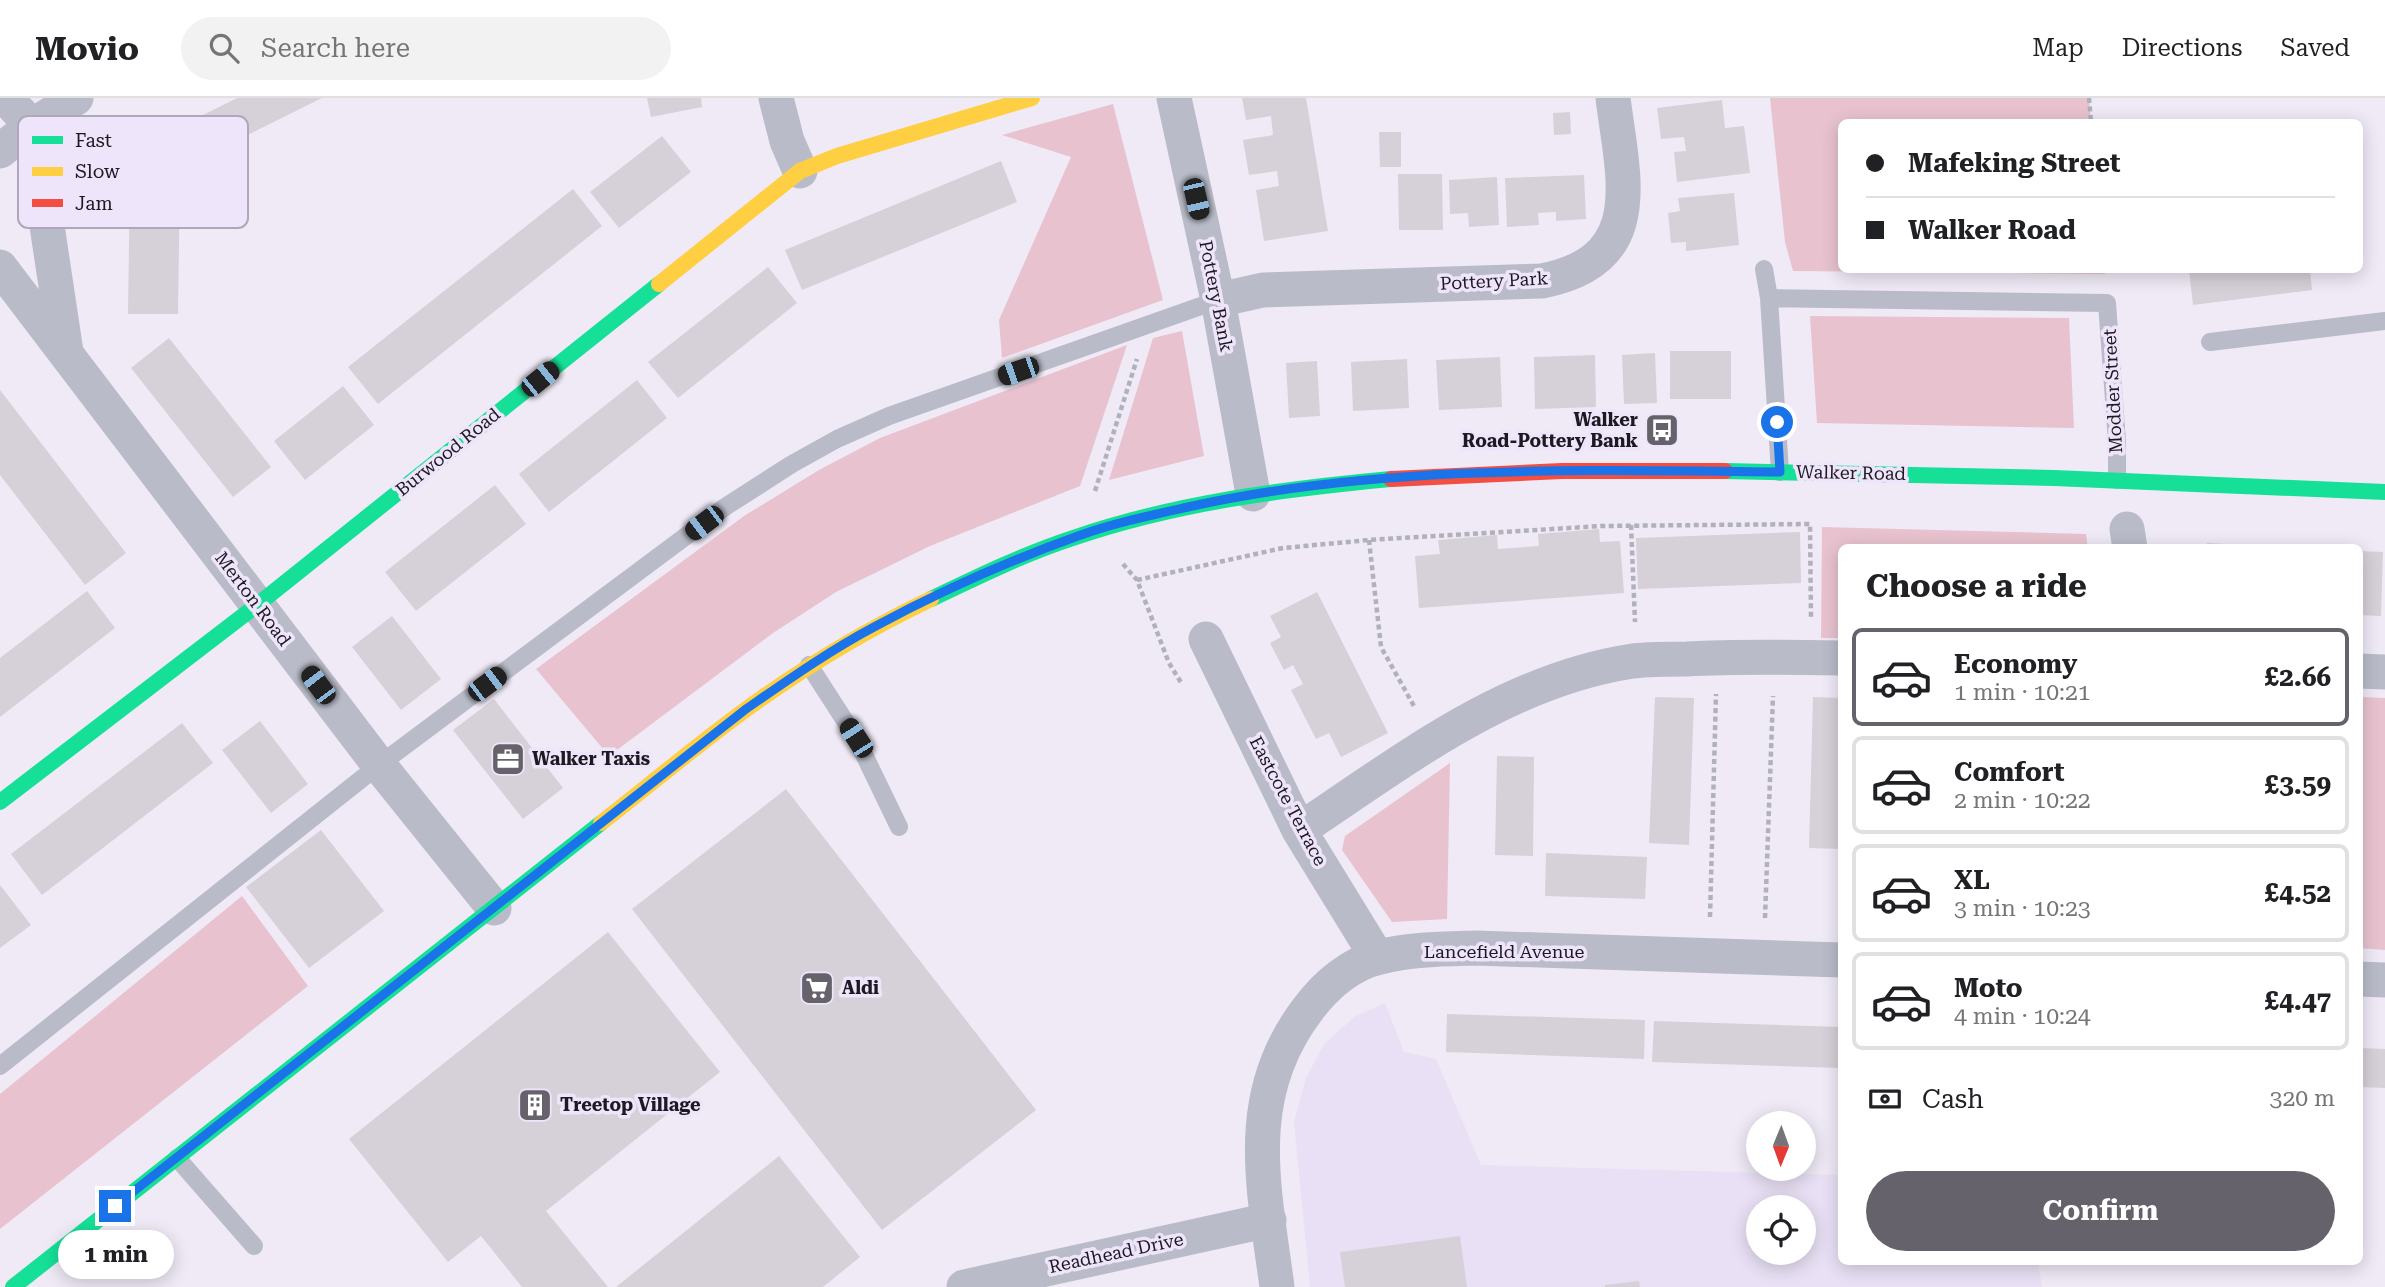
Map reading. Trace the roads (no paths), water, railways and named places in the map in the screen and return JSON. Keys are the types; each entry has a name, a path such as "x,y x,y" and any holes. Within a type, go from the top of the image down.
{"main road":[{"name":"Burwood Road","path":"0,802 257,605 800,171 837,156 1032,98"},
{"name":"Walker Road","path":"13,1287 746,709 809,665 873,628 944,592 1080,535 1160,513 1253,494 1324,484 1435,475 1637,471 1780,472 2117,480 2385,492"}],"street":[{"path":"6,98 23,116"},
{"path":"48,116 76,98"},
{"path":"776,98 800,171"},
{"name":"Pottery Bank","path":"1174,98 1218,300 1253,494"},
{"name":"Pottery Park","path":"1218,300 1263,290 1542,281 1564,276 1600,254 1613,239 1620,225 1623,208 1622,173 1614,98"},
{"path":"0,151 18,137"},
{"name":"Merton Road","path":"47,228 66,355"},
{"name":"Merton Road","path":"0,267 379,765 494,908"},
{"name":"Eastcote Terrace","path":"1206,639 1299,831 1377,957"},
{"path":"1299,831 1433,740 1504,701 1550,682 1602,667 1636,661 1717,657 1826,658"},
{"path":"2363,671 2385,672"},
{"name":"Lancefield Avenue","path":"1277,1287 1262,1133 1265,1101 1274,1067 1291,1031 1320,993 1349,970 1377,957 1426,950 1476,948 1838,960"},
{"path":"2363,979 2385,980"},
{"name":"Readhead Drive","path":"964,1287 1034,1279 1269,1220"}],"lane":[{"path":"1764,269 1769,298 1780,472"},
{"name":"Modder Street","path":"1769,298 2107,303 2117,442 2117,480"},
{"path":"0,1066 379,765 725,507 792,464 837,439 889,416 1218,300"},
{"path":"2210,342 2385,321"},
{"path":"809,665 861,746 899,827"},
{"path":"177,1158 254,1246"}],"place":[{"name":"Walker Road-Pottery Bank","path":"1662,430"},
{"name":"Walker Taxis","path":"508,759"},
{"name":"Aldi","path":"817,988"},
{"name":"Treetop Village","path":"535,1105"}]}
